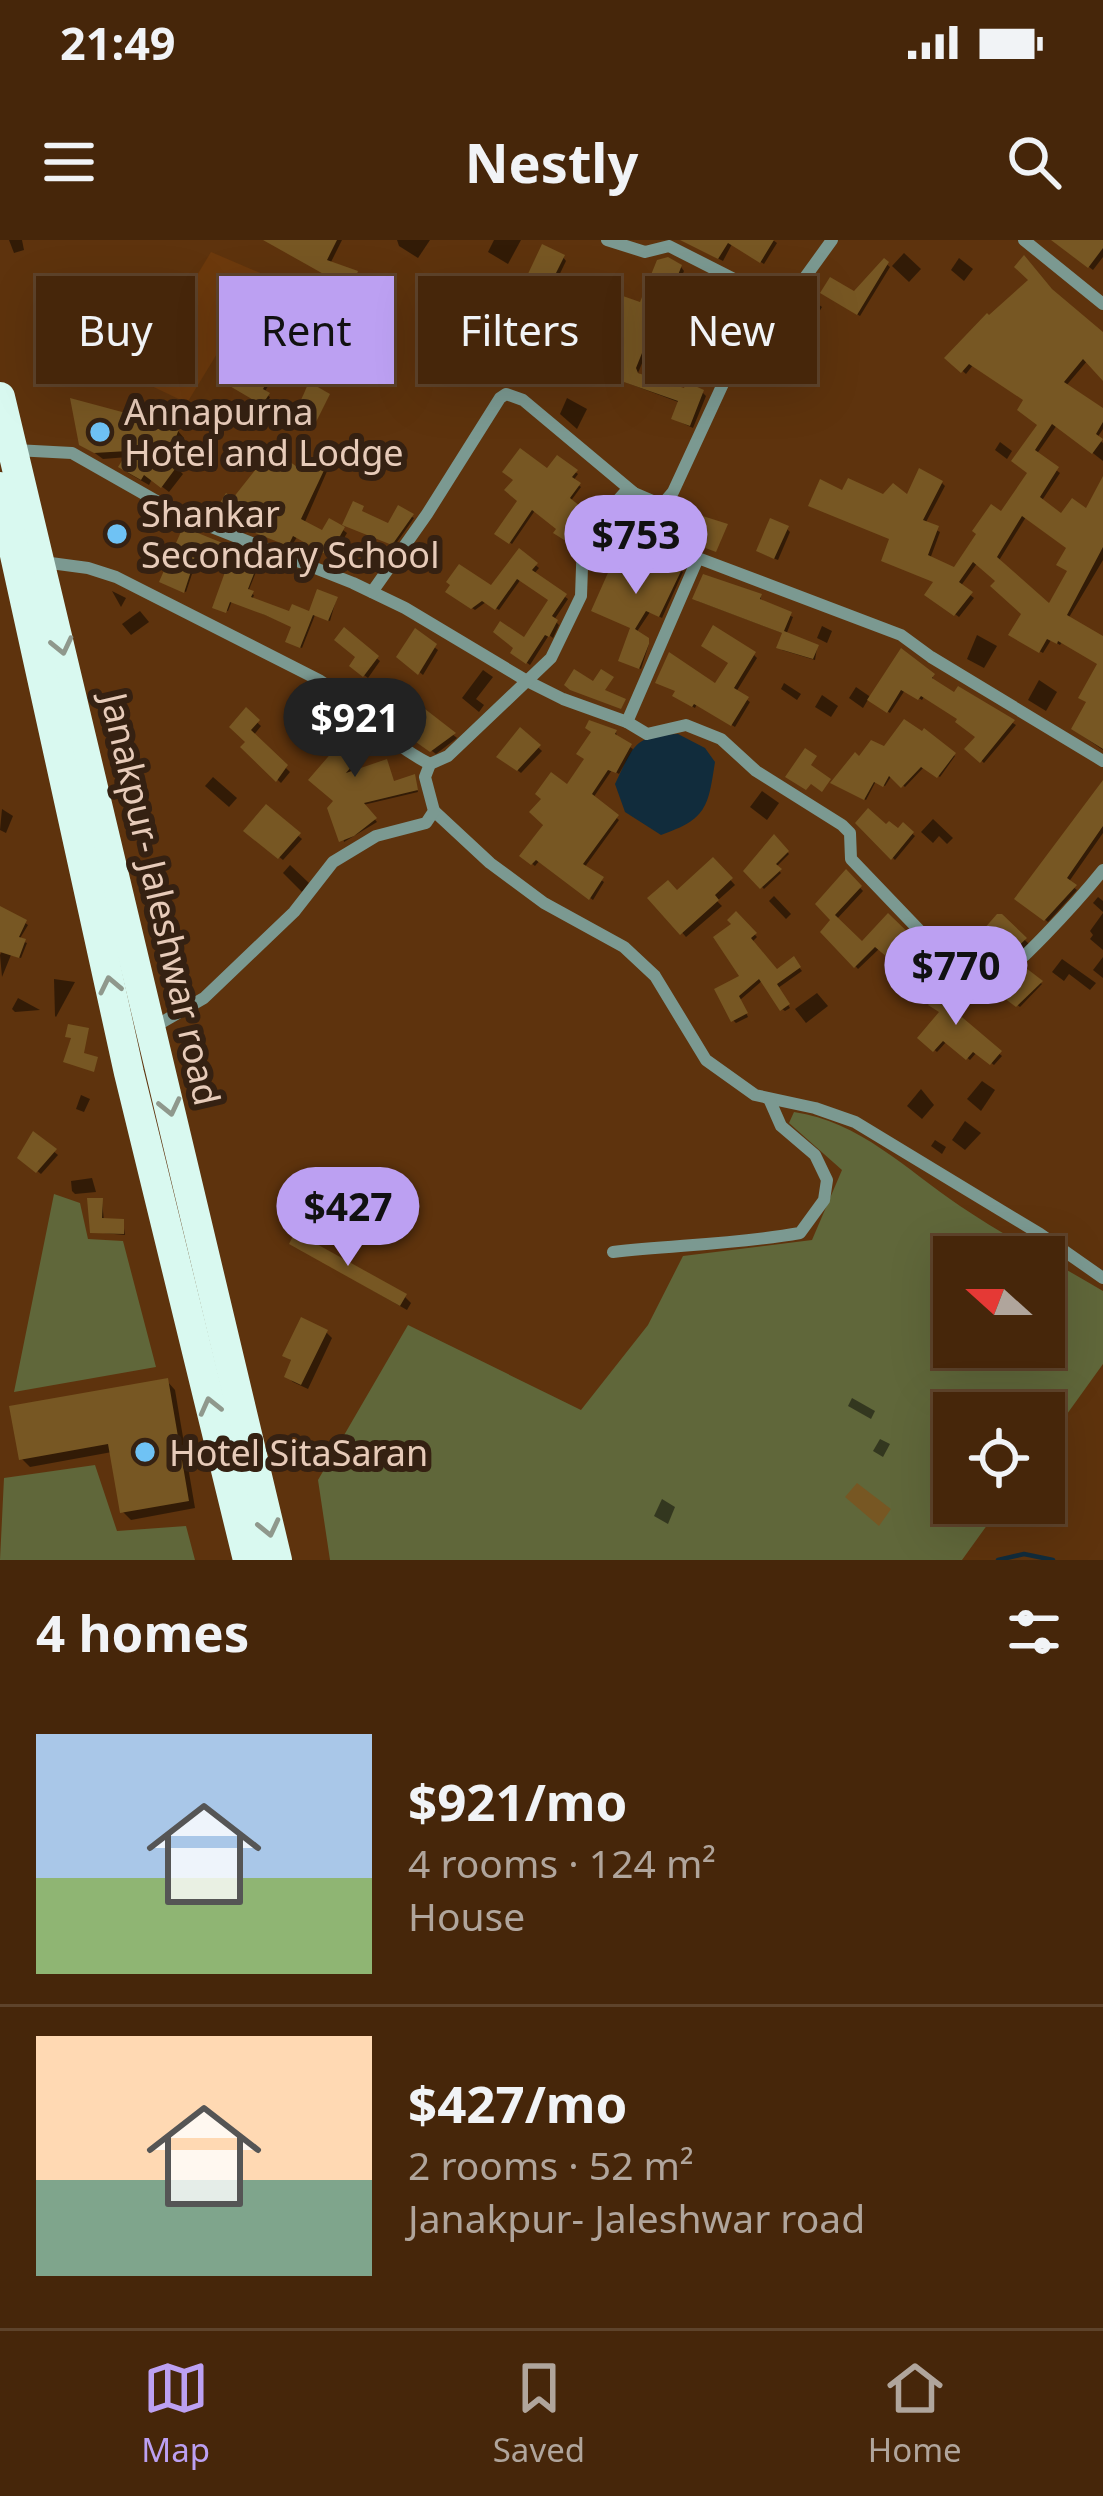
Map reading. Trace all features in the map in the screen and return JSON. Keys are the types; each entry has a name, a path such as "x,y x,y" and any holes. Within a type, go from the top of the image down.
{"highway":[{"name":"Janakpur- Jaleshwar road","path":"0,397 277,1560"},
{"name":"Janakpur- Jaleshwar road","path":"0,488 129,1073 248,1560"}],"street":[{"path":"607,240 645,252 669,246 728,276"},
{"path":"805,276 832,240"},
{"path":"1024,240 1040,245 1103,304"},
{"path":"662,506 723,384"},
{"path":"372,592 506,394 523,400 629,490 662,506"},
{"path":"15,450 72,453 181,515 372,592 527,681 647,734 686,725 721,739 756,771 842,825 850,833 851,859 919,930 983,987 1009,970 1103,870"},
{"path":"662,506 627,490 583,539 581,596 550,658 448,756 430,764 425,777 434,811 490,863 544,903 624,946 655,976 706,1060 755,1095 855,1123 1040,1234 1103,1278"},
{"path":"627,722 698,558 901,635 1103,761"},
{"path":"42,562 75,565 116,577 319,680 350,700 392,743 430,764"},
{"path":"152,1028 204,998 294,912 332,862 376,836 426,823 434,811"},
{"path":"613,1252 800,1233 824,1200 827,1180 815,1155 781,1126 770,1101"}],"shaded area":[{"path":"211,252 265,275 219,276 219,350 187,403 147,384 195,384 195,279"}],"green space":[{"path":"794,1112 861,1136 1009,1236 933,1236 933,1368 1065,1368 1065,1269 1103,1291 1103,1364 1065,1417 1065,1392 933,1392 933,1524 988,1524 962,1560 330,1560 318,1480 408,1325 581,1410 648,1325 683,1256 812,1240 842,1170 789,1123"},
{"path":"54,1194 80,1203 88,1239 123,1241 156,1367 14,1392"},
{"path":"95,1465 117,1531 186,1526 195,1560 0,1560 4,1478"}],"water":[{"path":"678,734 705,748 715,762 713,777 707,801 696,817 661,835 625,812 615,784 636,746 652,737"}],"building":[{"path":"263,240 337,240 327,260 358,271 356,276 327,276"},
{"path":"680,240 774,240 760,263 728,243 718,259"},
{"path":"1051,240 1103,240 1103,248 1088,268"},
{"path":"542,244 565,255 554,276 527,276"},
{"path":"1024,255 1052,289 1103,332 1103,381 1083,359 1064,382 1103,408 1103,422 1096,434 1103,439 1092,454 1052,424 1035,450 1059,467 1040,497 1061,513 1072,498 1086,508 1103,476 1103,547 1067,615 1103,636 1103,749 1071,729 1086,702 1078,698 1097,664 1058,641 1047,639 1039,653 1008,635 1021,614 990,586 995,581 973,562 959,582 973,592 954,616 924,595 933,582 881,561 889,539 808,506 820,479 842,490 848,478 883,494 893,483 907,494 919,468 943,481 923,520 939,526 928,555 954,567 991,504 1001,511 1027,473 1011,461 1037,425 1017,410 1023,400 969,364 961,373 944,358 987,313 1028,280 1014,267","holes":["1022,516 1066,548 1056,565 1067,571 1049,603 997,557"]},
{"path":"668,257 682,265 678,276 651,276 657,260"},
{"path":"884,258 889,262 857,315 820,293 830,277 854,291"},
{"path":"645,290 645,346 638,373 645,375 645,384 684,388 690,384 704,390 690,426 671,419 678,401 621,381 621,295 640,302"},
{"path":"266,384 263,389 270,393 262,405 228,385"},
{"path":"308,384 330,394 313,428 293,418"},
{"path":"70,398 138,413 179,429 168,458 178,465 161,488 144,475 141,480 118,467 128,451 94,453 79,445"},
{"path":"520,448 547,468 557,455 578,470 572,477 581,483 570,498 591,515 569,543 532,510 509,544 494,534 517,501 504,490 513,480 502,472"},
{"path":"272,449 300,469 306,455 327,464 301,519 322,530 329,518 345,527 329,556 293,536 288,546 212,516 226,493 233,498"},
{"path":"353,501 364,506 362,511 388,523 398,505 414,514 392,545 342,525"},
{"path":"690,512 728,524 716,552 695,544 698,537 682,531"},
{"path":"770,518 789,526 774,559 756,551"},
{"path":"183,527 260,558 248,589 254,591 251,597 289,611 292,604 309,611 317,589 338,597 328,621 313,615 300,648 285,642 291,627 265,615 230,602 226,613 212,608 225,572 194,562 184,593 159,582"},
{"path":"519,548 538,563 532,570 567,594 552,616 558,620 549,637 545,635 526,664 493,632 500,621 524,637 548,600 517,579 495,610 482,601 471,609 445,592 459,564 491,585"},
{"path":"619,548 656,565 663,549 676,554 672,562 683,567 659,617 646,611 635,629 649,638 639,669 618,661 630,628 591,611"},
{"path":"703,574 762,594 760,599 792,612 784,631 819,645 813,659 776,648 782,633 692,599"},
{"path":"713,625 756,652 734,688 749,697 731,726 655,683 669,652 715,683 728,663 701,646"},
{"path":"344,627 379,656 363,677 349,666 355,657 334,640"},
{"path":"415,628 437,644 418,675 396,657"},
{"path":"901,648 954,692 958,686 1015,720 980,763 964,749 975,737 921,696 918,700 901,690 887,713 867,700"},
{"path":"574,669 593,681 601,669 614,677 605,690 626,699 621,709 564,685"},
{"path":"246,707 260,720 251,730 288,765 276,782 240,747 245,742 229,727"},
{"path":"425,709 456,733 430,752 406,735"},
{"path":"344,712 375,739 346,773 387,759 394,781 415,774 418,790 364,803 377,818 339,842 327,808 333,801 308,780 340,743 326,730"},
{"path":"904,719 956,753 937,778 921,767 901,788 889,776 883,787 874,782 864,800 830,783 871,740 884,746"},
{"path":"589,720 617,730 615,734 632,744 616,773 608,770 592,794 619,815 583,864 604,877 589,900 536,860 531,865 519,856 543,825 529,812 541,799 535,794 551,772 567,784 584,759 576,754 591,732 585,728"},
{"path":"520,727 541,745 517,771 496,757"},
{"path":"805,748 817,756 811,765 831,779 822,792 811,784 806,790 785,777"},
{"path":"1103,780 1103,826 1067,878 1077,885 1044,921 1014,899"},
{"path":"266,804 301,833 278,859 243,831"},
{"path":"868,808 886,824 889,821 898,828 903,822 914,832 891,860 855,823"},
{"path":"774,834 789,851 776,864 782,869 760,889 743,871"},
{"path":"713,857 733,878 715,895 719,900 680,935 647,898 668,880 677,890"},
{"path":"846,869 862,886 835,915 862,941 888,913 921,945 900,968 875,947 854,968 820,932 830,920 815,904"},
{"path":"0,906 27,920 19,937 26,939 19,958 0,952"},
{"path":"736,911 757,933 751,938 777,969 794,956 801,967 777,984 790,1004 780,1011 759,979 739,996 748,1013 731,1022 714,989 739,976 713,937 731,924 727,920"},
{"path":"997,914 1027,938 997,966 987,957 977,968 962,954"},
{"path":"1026,968 1043,981 1016,1007 996,992"},
{"path":"954,975 963,983 957,990 962,994 950,1007 1002,1051 990,1065 973,1052 966,1060 943,1041 933,1052 917,1038 939,1012 928,1005"},
{"path":"68,1024 89,1028 84,1053 98,1057 94,1072 63,1062 71,1038 65,1037"},
{"path":"33,1131 57,1149 36,1173 17,1158"},
{"path":"87,1198 103,1198 102,1218 124,1219 124,1234 90,1233"},
{"path":"295,1232 407,1294 400,1306 289,1244"},
{"path":"301,1317 328,1330 301,1385 284,1377 291,1360 282,1356"},
{"name":"Hotel SitaSaran","path":"168,1378 189,1501 120,1513 108,1444 19,1460 9,1406"},
{"path":"857,1483 891,1509 879,1526 845,1497"}],"waterway":[{"path":"998,1560 1024,1554 1053,1560"}],"place":[{"name":"Annapurna Hotel and Lodge","path":"100,432"},
{"name":"Shankar Secondary School","path":"117,534"},
{"name":"Hotel SitaSaran","path":"145,1452"}]}
